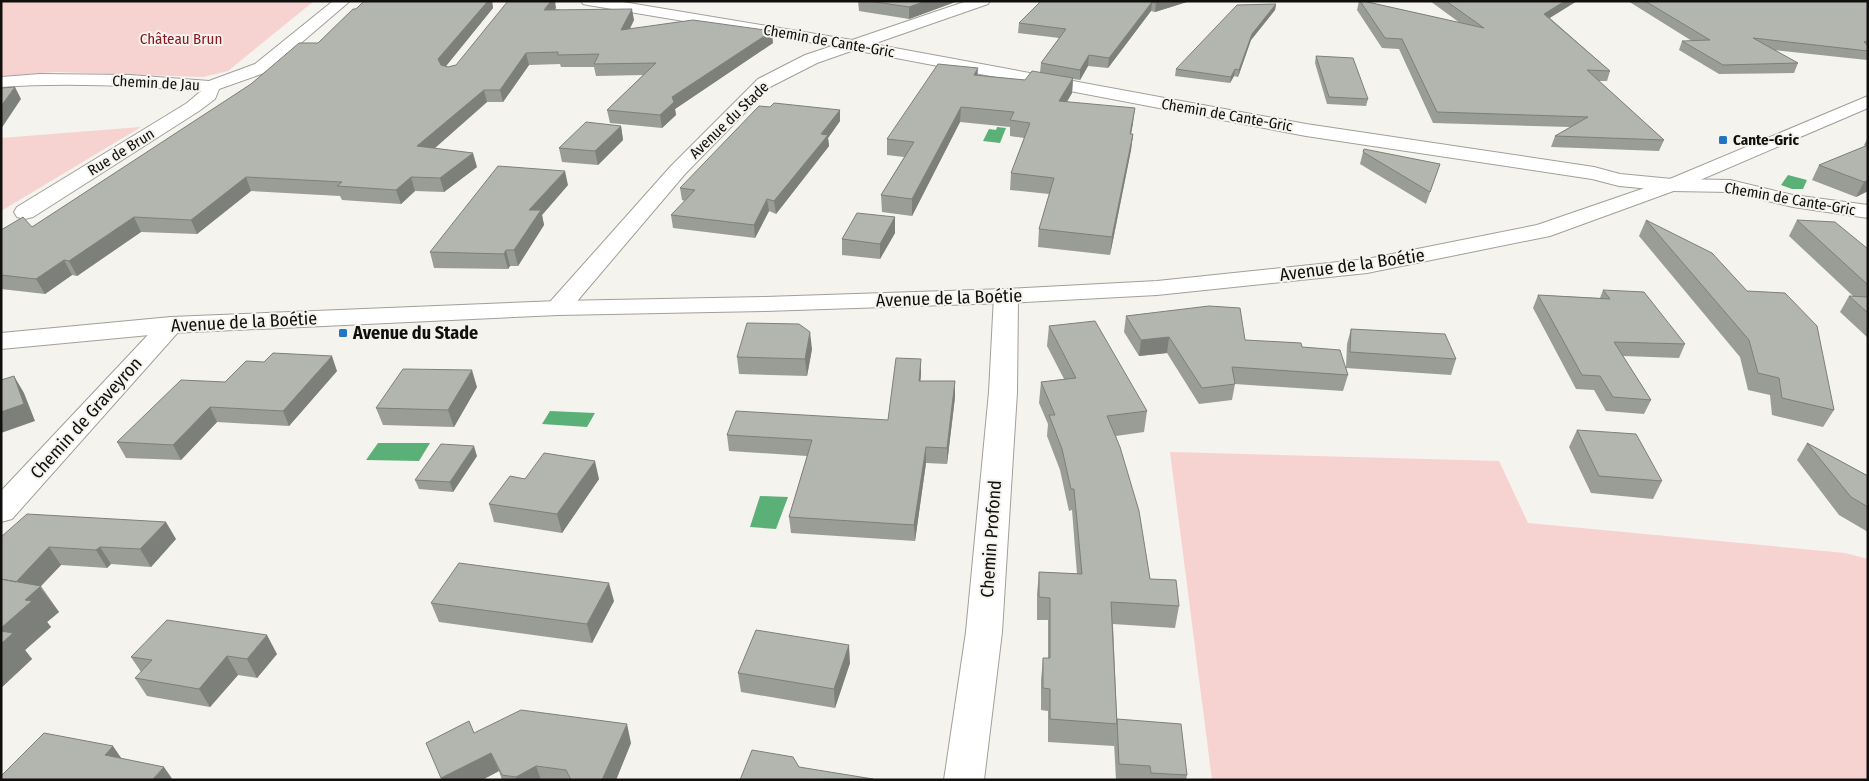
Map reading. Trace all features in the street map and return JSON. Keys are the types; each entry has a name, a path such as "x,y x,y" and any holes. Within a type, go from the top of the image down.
{"street":[{"name":"Chemin de Jau","path":"1,82 40,79 130,80 210,86 261,68 343,1"},
{"name":"Chemin de Cante-Gric","path":"588,1 854,45 1306,130 1594,173 1619,180 1672,186 1730,186 1865,215"},
{"name":"Avenue du Stade","path":"558,308 678,170 764,83 811,59 983,1"},
{"name":"Rue de Brun","path":"24,212 193,107 209,95 210,86"},
{"name":"Avenue de la Boétie","path":"1,341 171,325 558,308 765,304 1006,296 1157,288 1367,266 1542,231 1672,186 1868,101"},
{"name":"Chemin Profond","path":"964,780 984,632 1003,392 1006,296"},
{"name":"Chemin de Graveyron","path":"1,511 171,325"}],"green space":[{"name":"Château Brun","path":"1,1 314,1 228,71 203,77 56,72 1,76"},
{"path":"141,127 1,211 1,138"},
{"path":"1170,452 1499,461 1528,523 1845,553 1868,559 1868,780 1212,780"}],"shaded area":[{"path":"997,127 1006,128 1000,143 983,141 989,129 996,130"},
{"path":"1788,175 1807,180 1803,189 1792,189 1781,185"},
{"path":"550,411 595,413 587,427 542,424"},
{"path":"378,443 430,443 419,461 366,460"},
{"path":"760,496 788,497 776,529 750,527"}],"building":[{"path":"364,1 488,1 438,59 441,65 448,67 456,65 508,1 551,1 544,10 632,9 621,30 693,20 772,31 672,97 674,102 660,115 607,110 656,63 594,64 599,54 558,55 558,52 526,53 500,90 484,90 417,146 473,153 440,178 411,177 396,190 337,186 342,182 246,177 191,220 134,217 69,261 64,260 36,279 1,275 1,230 23,217 32,227 251,84 299,43 318,43 353,9 356,9"},
{"path":"869,1 926,1 909,7"},
{"path":"1041,1 1161,1 1152,2 1109,58 1089,55 1080,70 1041,63 1066,29 1019,23"},
{"path":"1360,1 1484,28 1446,1 1565,1 1544,14 1610,71 1587,70 1664,140 1555,136 1588,117 1437,112 1402,39 1385,38"},
{"path":"1645,1 1868,1 1868,41 1864,42 1868,46 1868,51 1753,38 1798,63 1723,65 1682,41 1710,40"},
{"path":"1276,4 1252,34 1239,70 1235,69 1231,77 1176,69 1237,5"},
{"path":"1316,56 1353,58 1368,99 1329,97"},
{"path":"938,64 978,68 974,75 1025,80 1032,71 1073,78 1059,101 1135,108 1130,134 1133,134 1112,237 1039,229 1054,178 1011,173 1030,123 1010,120 1014,112 961,107 912,199 881,195 914,142 887,139"},
{"path":"15,87 1,106 1,88"},
{"path":"774,103 840,110 821,134 828,135 774,201 767,199 754,225 671,215 695,190 680,188 759,106 770,107"},
{"path":"586,122 621,126 595,151 559,148"},
{"path":"1868,145 1868,180 1864,182 1819,165"},
{"path":"1364,149 1440,164 1430,192 1363,152"},
{"path":"498,166 565,171 529,210 541,210 514,250 506,250 504,254 430,252"},
{"path":"857,213 895,217 880,244 842,239"},
{"path":"1646,220 1712,253 1747,291 1785,293 1817,326 1834,410 1782,398 1779,378 1758,373 1749,340"},
{"path":"1797,220 1835,222 1868,249 1868,285"},
{"path":"1603,290 1644,292 1685,344 1614,342 1651,400 1613,397 1600,376 1582,375 1538,295 1610,299"},
{"path":"1849,296 1868,297 1868,313"},
{"path":"1209,306 1240,308 1245,340 1301,343 1302,347 1340,350 1348,375 1232,367 1235,384 1202,388 1169,337 1141,340 1126,316"},
{"path":"1095,321 1147,411 1107,416 1120,447 1139,511 1150,579 1176,580 1179,606 1111,602 1117,724 1050,719 1050,689 1043,688 1043,658 1050,658 1050,598 1039,597 1039,572 1082,574 1074,489 1071,489 1062,449 1049,415 1055,415 1041,382 1076,378 1049,326"},
{"path":"747,323 799,324 810,332 805,359 737,357"},
{"path":"1351,329 1445,334 1456,359 1350,352"},
{"path":"273,353 332,356 283,411 210,407 173,445 117,442 181,380 225,382 246,361 264,362"},
{"path":"896,358 921,359 919,381 955,381 947,448 926,447 914,525 789,517 812,440 727,435 736,411 888,420"},
{"path":"403,369 472,370 448,410 376,408"},
{"path":"14,376 24,404 1,412 1,380"},
{"path":"1577,430 1636,434 1662,481 1599,476"},
{"path":"1807,443 1868,476 1868,507 1851,497"},
{"path":"441,444 474,446 450,482 415,480"},
{"path":"544,453 595,461 557,514 489,504 510,476 525,479"},
{"path":"27,514 166,522 140,549 100,547 96,550 49,547 16,582 1,579 1,537"},
{"path":"459,563 609,583 587,624 431,603"},
{"path":"1,579 41,586 25,600 32,601 1,628"},
{"path":"167,620 267,635 247,659 227,656 199,689 135,678 152,660 131,657"},
{"path":"756,630 849,645 834,689 738,673"},
{"path":"1,631 13,633 1,644"},
{"path":"521,710 627,724 602,780 571,780 566,770 536,766 516,777 502,775 491,753 441,778 426,743 469,721 474,733"},
{"path":"1117,719 1181,724 1187,775 1151,773 1150,766 1119,764"},
{"path":"44,733 113,746 105,755 164,767 152,780 1,780 1,776"},
{"path":"752,750 793,757 799,767 873,779 740,780"}],"place":[{"name":"Cante-Gric","path":"1723,140"},
{"name":"Avenue du Stade","path":"343,333"}]}
